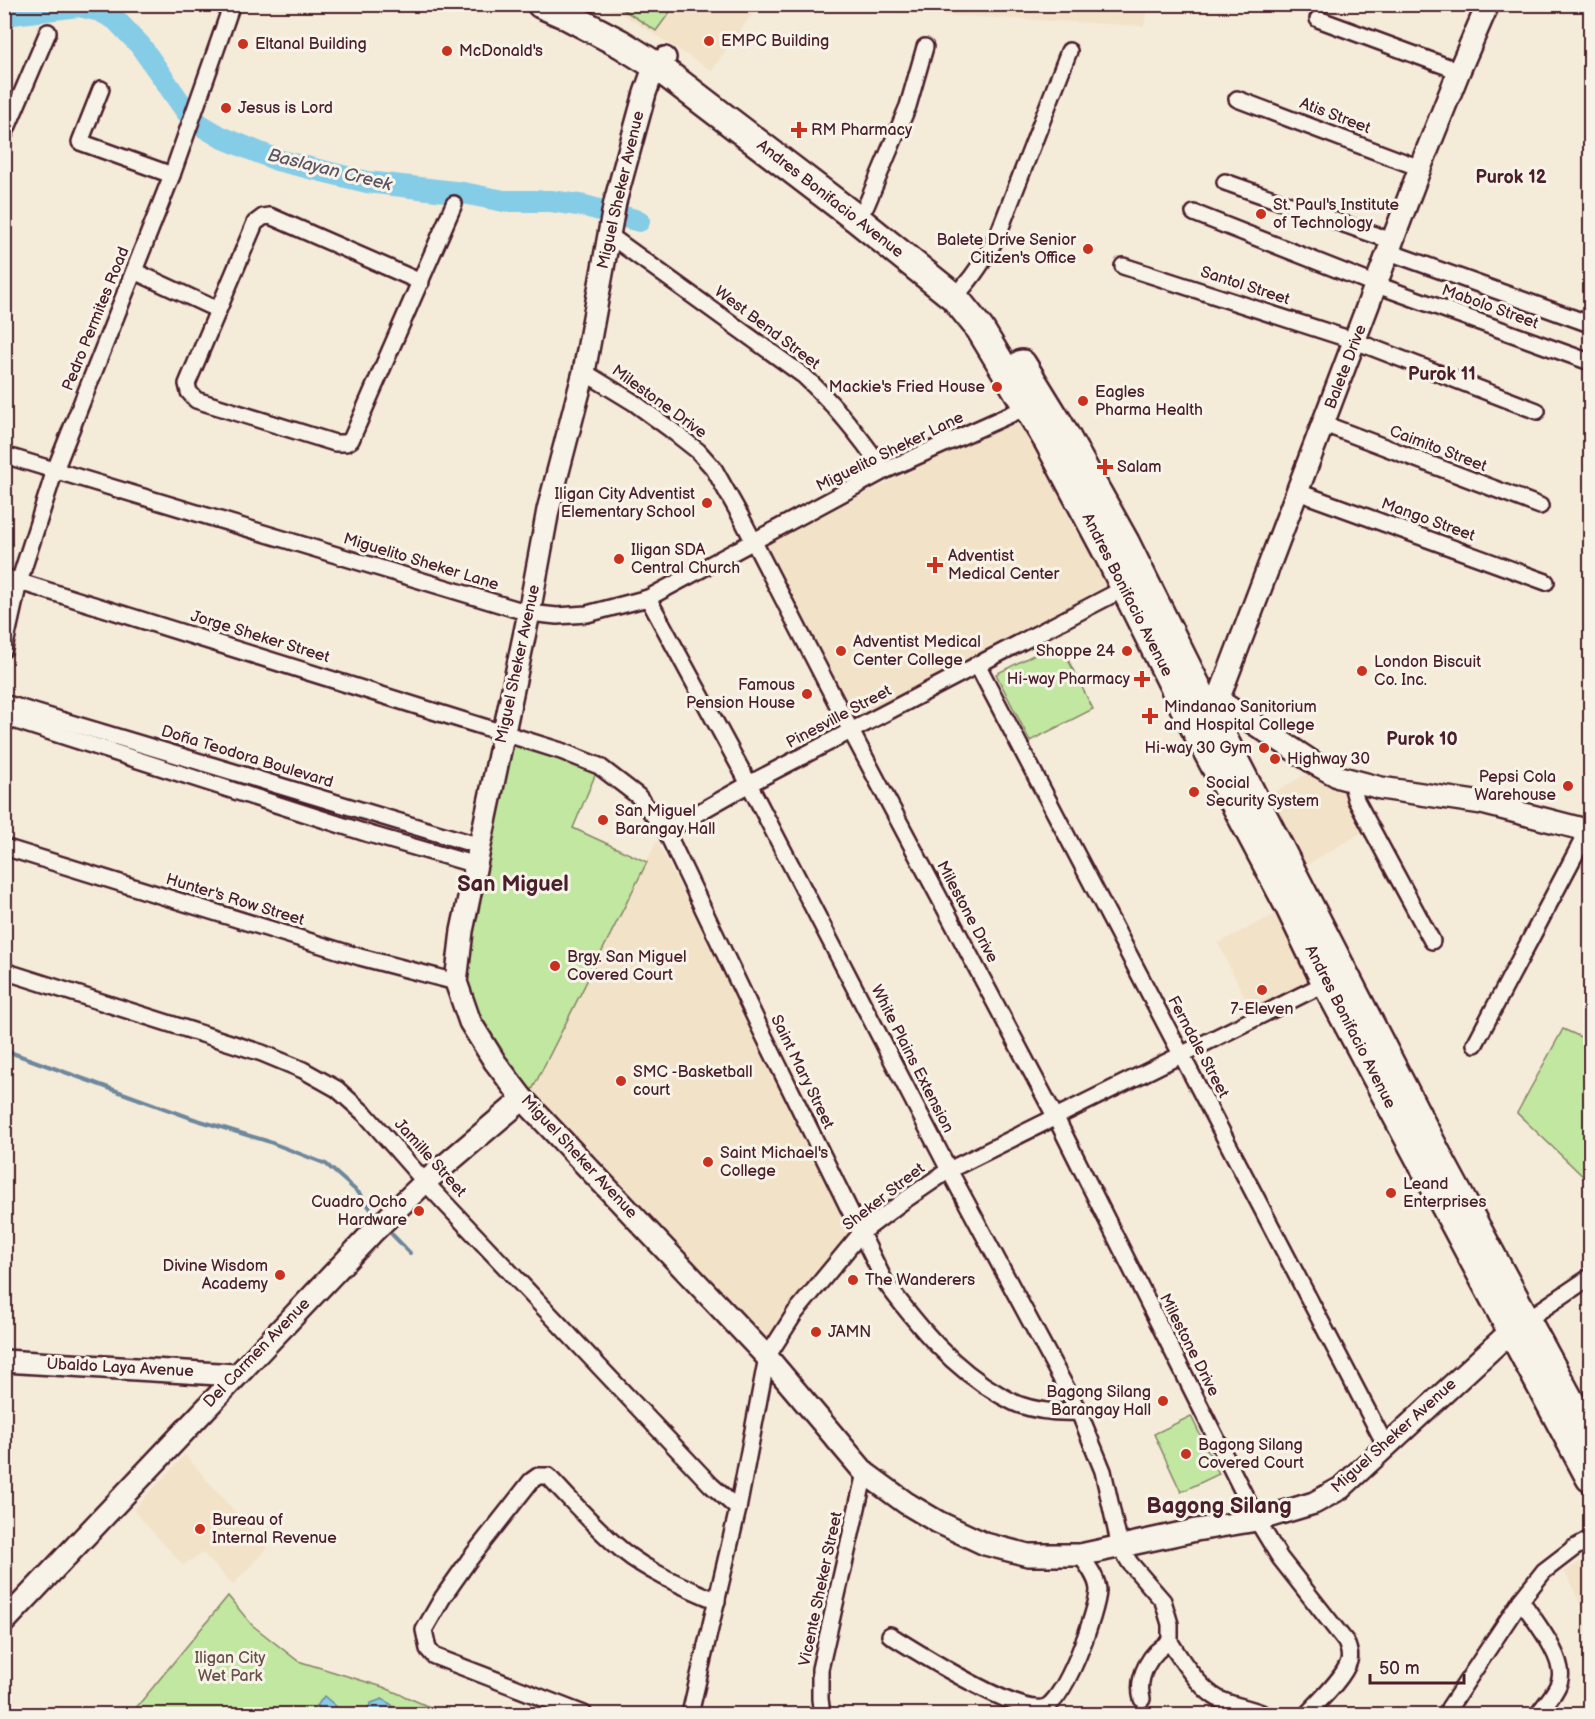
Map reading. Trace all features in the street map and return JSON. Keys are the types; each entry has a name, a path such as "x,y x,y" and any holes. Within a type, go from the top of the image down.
{"highway":[{"name":"Andres Bonifacio Avenue","path":"541,4 661,62 806,159 866,206 994,318 1065,434 1125,542 1204,707 1440,1160 1520,1325 1590,1478"},
{"name":"Andres Bonifacio Avenue","path":"574,4 634,38 848,212 961,291 980,329 1047,441 1125,588 1204,707 1290,908 1326,983 1520,1325 1590,1438"}],"street":[{"name":"Pedro Permites Road","path":"4,650 12,579 172,176 232,4"},
{"name":"Balete Drive","path":"1204,707 1299,492 1420,168 1488,4"},
{"path":"1318,19 1459,71"},
{"path":"4,135 48,32"},
{"path":"866,206 908,106 925,47"},
{"path":"961,291 988,254 999,232 1069,51"},
{"name":"Miguel Sheker Avenue","path":"661,62 651,76 635,122 612,218 584,372 548,510 529,613 462,931 456,982 470,1022 495,1062 523,1099 767,1357 865,1473 906,1503 938,1522 985,1544 1028,1555 1080,1555 1196,1530 1257,1520 1314,1503 1341,1488 1520,1325"},
{"path":"101,89 80,142 172,176"},
{"name":"Atis Street","path":"1237,99 1420,168"},
{"path":"1225,182 1587,322"},
{"path":"421,282 270,216 263,217 255,223 187,384 191,395 196,400 335,443 346,443 351,440 421,282 454,204"},
{"name":"Mabolo Street","path":"1194,213 1377,285 1590,362"},
{"name":"West Bend Street","path":"612,218 804,376 855,429 884,471"},
{"name":"Santol Street","path":"1123,266 1355,341 1537,411"},
{"path":"134,271 218,310"},
{"name":"Milestone Drive","path":"584,372 633,402 698,452 714,469 753,541 1056,1118 1257,1520 1280,1558 1346,1642 1349,1660 1343,1673 1307,1714"},
{"name":"Miguelito Sheker Lane","path":"4,455 529,613 557,616 586,614 648,598 884,471 1027,407"},
{"name":"Caimito Street","path":"1324,424 1540,506"},
{"name":"Mango Street","path":"1299,492 1545,582"},
{"name":"Jorge Sheker Street","path":"12,579 504,732"},
{"name":"Pinesville Street","path":"666,831 749,784 1125,588"},
{"name":"White Plains Extension","path":"648,598 749,784 949,1170 1079,1412 1103,1471 1120,1547"},
{"name":"Ferndale Street","path":"977,664 1386,1446"},
{"name":"Doña Teodora Boulevard","path":"4,703 478,856"},
{"path":"1204,707 1339,777 1381,789 1482,802 1589,830 1475,1044"},
{"name":"Doña Teodora Boulevard","path":"4,717 369,834 478,856"},
{"name":"Saint Mary Street","path":"504,732 599,766 638,796 666,831 885,1282 913,1319 948,1358 987,1388 1019,1405 1054,1413 1079,1412"},
{"path":"1352,781 1356,800 1432,941"},
{"name":"Hunter's Row Street","path":"4,847 360,957 456,982"},
{"name":"Jamille Street","path":"4,971 262,1053 303,1070 337,1089 366,1115 425,1182 711,1485 738,1509"},
{"name":"Sheker Street","path":"690,1714 738,1509 767,1357 795,1313 861,1233 949,1170 1326,983"},
{"name":"Del Carmen Avenue","path":"4,1622 235,1375 379,1226 425,1182 523,1099"},
{"path":"1520,1325 1590,1277"},
{"name":"Ubaldo Laya Avenue","path":"4,1361 235,1375"},
{"name":"Vicente Sheker Street","path":"822,1714 819,1699 820,1669 865,1473"},
{"path":"584,1714 434,1656 425,1640 424,1630 443,1597 531,1480 538,1476 548,1476 584,1516 625,1552 662,1575 717,1601"},
{"path":"1447,1714 1521,1600 1544,1571 1590,1539"},
{"path":"1120,1547 1130,1563 1163,1601 1170,1624 1170,1642 1211,1694 1220,1700 1264,1714"},
{"path":"890,1635 960,1678 1015,1702 1032,1708 1043,1708 1052,1704 1062,1691 1096,1605 1098,1588 1080,1555"},
{"path":"1521,1600 1558,1657 1561,1668 1556,1688 1538,1714"},
{"path":"1142,1699 1139,1682 1143,1671 1162,1646 1170,1642"}],"shaded area":[{"path":"604,5 760,5 735,36 712,71"},
{"path":"760,5 1148,5 1144,26"},
{"name":"Adventist Medical Center","path":"1018,417 1108,585 852,720 763,545"},
{"path":"1314,770 1346,785 1369,828 1303,867 1265,797"},
{"name":"Saint Michael's College","path":"657,841 853,1233 767,1343 532,1090"},
{"path":"1280,912 1315,983 1253,1014 1218,943"},
{"name":"Bureau of Internal Revenue","path":"185,1455 267,1548 233,1585 203,1553 183,1565 133,1510"},
{"path":"1590,1557 1590,1622 1564,1571"}],"green space":[{"path":"616,5 675,5 656,31"},
{"path":"1059,642 1093,709 1030,741 996,674"},
{"path":"508,739 596,773 573,828 647,862 532,1090 500,1060 477,1023 466,985 464,956"},
{"path":"1563,1029 1590,1041 1590,1183 1517,1113"},
{"name":"Bagong Silang Covered Court","path":"1191,1416 1219,1474 1181,1492 1154,1434"},
{"name":"Iligan City Wet Park","path":"228,1596 252,1625 298,1661 383,1687 446,1714 131,1714"}],"water":[{"path":"324,1696 344,1713 311,1714"},
{"path":"382,1699 392,1705 397,1714 364,1714 371,1703"}],"waterway":[{"name":"Baslayan Creek","path":"4,15 79,6 100,11 115,19 140,45 186,111 199,124 221,137 277,160 367,182 463,193 504,201 551,201 585,206 639,221"},
{"path":"4,1050 194,1119 267,1141 326,1164 361,1195 377,1218"},
{"path":"386,1228 410,1253"}],"place":[{"name":"EMPC Building","path":"709,41"},
{"name":"Eltanal Building","path":"243,44"},
{"name":"McDonald's","path":"447,51"},
{"name":"Jesus is Lord","path":"226,108"},
{"name":"RM Pharmacy","path":"799,130"},
{"name":"St. Paul's Institute of Technology","path":"1261,214"},
{"name":"Balete Drive Senior Citizen's Office","path":"1088,249"},
{"name":"Mackie's Fried House","path":"997,387"},
{"name":"Eagles Pharma Health","path":"1083,401"},
{"name":"Salam","path":"1105,467"},
{"name":"Iligan City Adventist Elementary School","path":"707,503"},
{"name":"Iligan SDA Central Church","path":"619,559"},
{"name":"Adventist Medical Center","path":"935,565"},
{"name":"Adventist Medical Center College","path":"841,651"},
{"name":"Shoppe 24","path":"1127,651"},
{"name":"London Biscuit Co. Inc.","path":"1362,671"},
{"name":"Hi-way Pharmacy","path":"1142,679"},
{"name":"Famous Pension House","path":"807,694"},
{"name":"Mindanao Sanitorium and Hospital College","path":"1150,716"},
{"name":"Hi-way 30 Gym","path":"1264,748"},
{"name":"Highway 30","path":"1275,759"},
{"name":"Pepsi Cola Warehouse","path":"1568,786"},
{"name":"Social Security System","path":"1194,792"},
{"name":"San Miguel Barangay Hall","path":"603,820"},
{"name":"Brgy. San Miguel Covered Court","path":"555,966"},
{"name":"7-Eleven","path":"1262,990"},
{"name":"SMC -Basketball court","path":"621,1081"},
{"name":"Saint Michael's College","path":"708,1162"},
{"name":"Leand Enterprises","path":"1391,1193"},
{"name":"Cuadro Ocho Hardware","path":"419,1211"},
{"name":"Divine Wisdom Academy","path":"280,1275"},
{"name":"The Wanderers","path":"853,1280"},
{"name":"JAMN","path":"816,1332"},
{"name":"Bagong Silang Barangay Hall","path":"1163,1401"},
{"name":"Bagong Silang Covered Court","path":"1186,1454"},
{"name":"Bureau of Internal Revenue","path":"200,1529"}],"district":[{"name":"Purok 12","path":"1511,177"},
{"name":"Purok 11","path":"1442,374"},
{"name":"Purok 10","path":"1422,739"},
{"name":"San Miguel","path":"513,884"},
{"name":"Bagong Silang","path":"1219,1506"}]}
